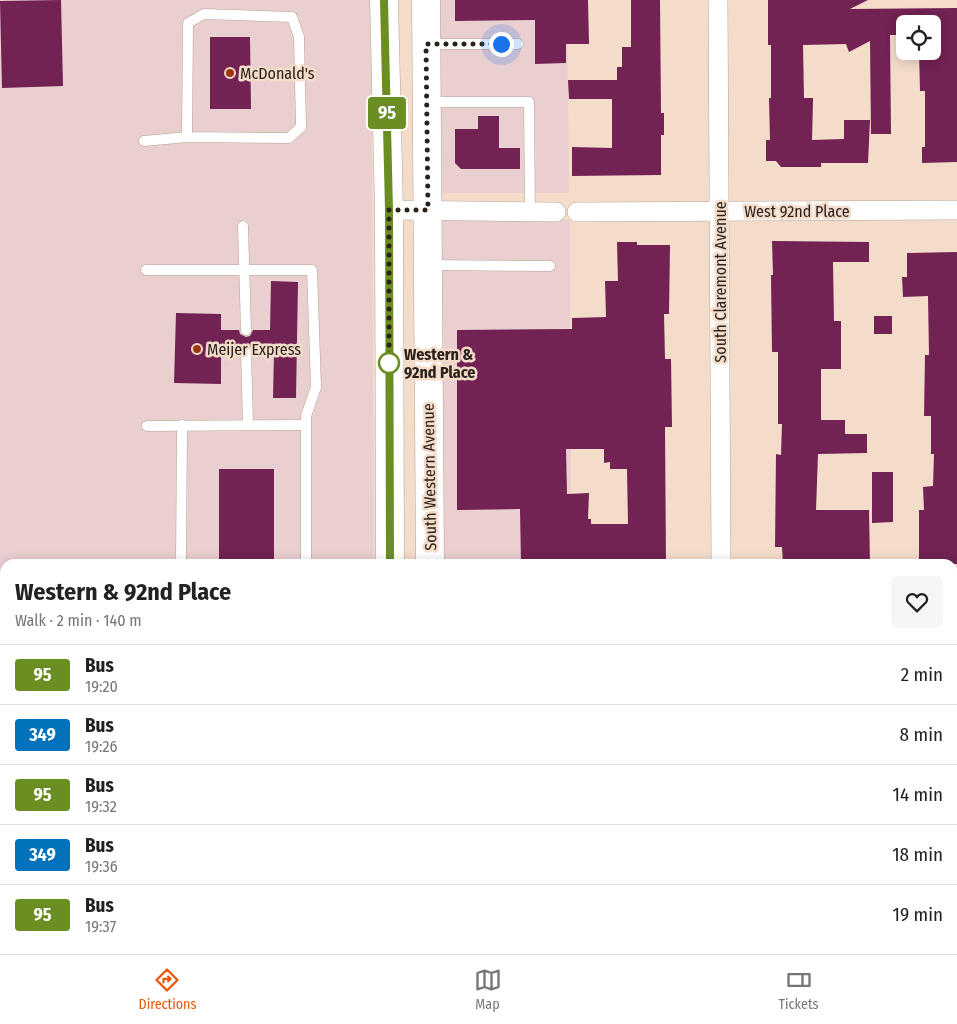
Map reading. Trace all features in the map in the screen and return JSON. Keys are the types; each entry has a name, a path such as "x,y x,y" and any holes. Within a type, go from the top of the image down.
{"main road":[{"path":"384,0 389,210 390,559"},
{"name":"South Western Avenue","path":"426,0 430,559"}],"street":[{"name":"South Claremont Avenue","path":"718,0 722,559"},
{"path":"389,210 556,212"},
{"name":"West 92nd Place","path":"577,212 957,210"}],"lane":[{"path":"144,141 188,137 289,138 301,127 300,37 292,17 204,14 188,23 188,137"},
{"path":"426,44 518,44"},
{"path":"427,102 529,102 530,212"},
{"path":"243,226 246,330"},
{"path":"428,266 550,266"},
{"path":"146,270 312,270 316,387 306,416 306,559"},
{"path":"246,352 248,425"},
{"path":"181,559 182,425"},
{"path":"147,426 306,425"}],"shaded area":[{"path":"0,0 371,0 374,559 0,559"},
{"path":"438,0 567,0 569,193 439,193"},
{"path":"440,219 570,220 571,559 442,559"}],"building":[{"path":"61,0 63,86 2,88 0,1"},
{"path":"455,0 588,0 589,44 566,44 566,63 535,64 535,20 455,21"},
{"path":"631,0 660,0 661,113 664,113 664,135 661,135 661,175 572,176 572,147 612,148 612,99 569,99 568,80 617,80 617,67 622,67 622,47 631,47"},
{"path":"768,0 868,0 850,9 957,8 957,162 922,163 922,147 925,147 925,91 920,91 919,60 941,60 941,15 896,15 896,35 890,35 891,134 871,134 870,41 849,52 846,44 803,45 804,98 813,98 812,140 844,139 844,120 870,120 868,163 821,163 821,167 781,167 776,161 766,161 766,140 770,140 769,98 771,98 771,45 768,45"},
{"name":"McDonald's","path":"210,37 250,37 251,109 210,109"},
{"path":"478,116 499,116 499,148 520,148 520,169 461,169 455,163 455,129 478,129"},
{"path":"772,241 869,242 869,262 833,262 834,321 841,321 841,369 821,369 821,420 845,420 845,434 867,434 867,453 818,454 816,510 869,510 870,559 783,559 782,547 775,547 776,454 781,455 782,424 778,424 778,352 772,352 771,275 773,275"},
{"path":"617,242 637,242 637,245 670,245 669,314 664,314 665,359 671,359 672,427 665,427 666,559 521,559 520,509 457,510 457,330 572,329 572,318 606,317 605,281 618,281","holes":["566,449 604,449 604,463 610,462 610,469 627,469 628,524 591,524 591,519 588,519 589,493 567,494"]},
{"path":"957,252 957,559 919,559 919,510 924,510 923,487 933,486 934,454 931,454 931,416 924,416 925,355 929,355 928,296 903,297 902,277 907,277 907,253"},
{"path":"271,281 298,282 296,398 273,398 274,352 253,352 252,348 246,345 242,346 239,352 221,351 221,384 174,383 176,313 221,314 221,330 239,330 240,334 246,337 250,336 253,330 270,330"},
{"path":"874,316 892,316 892,334 874,334"},
{"path":"219,469 274,469 274,559 219,559"},
{"path":"872,472 893,472 893,522 872,523"}],"bus line":[{"name":"95","path":"384,0 389,210 390,559"}],"place":[{"name":"McDonald's","path":"230,73"},
{"name":"Meijer Express","path":"197,349"},
{"name":"Western & 92nd Place","path":"389,363"}],"route":[{"path":"389,363 389,210 428,210 426,44 501,44"}]}
